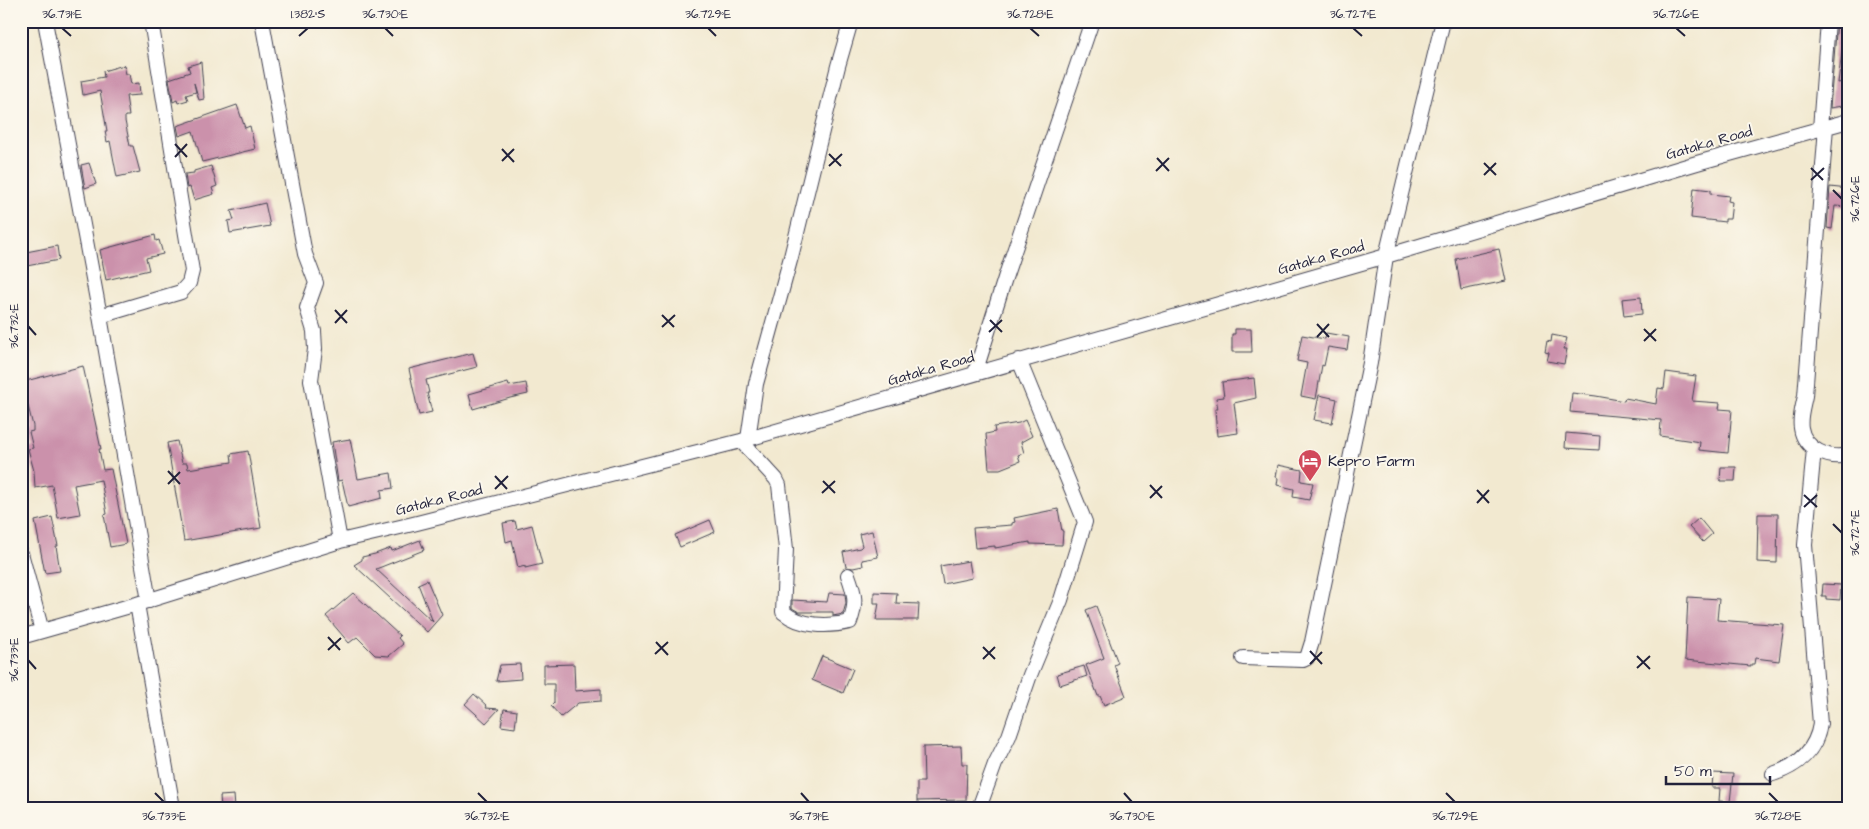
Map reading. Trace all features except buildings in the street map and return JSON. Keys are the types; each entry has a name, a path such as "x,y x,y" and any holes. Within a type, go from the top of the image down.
{"street":[{"path":"46,21 100,316 173,808"},
{"path":"100,316 181,292 189,283 192,271 151,21"},
{"path":"262,21 305,254 316,283 307,308 314,332 315,349 311,380 340,540"},
{"path":"848,575 855,593 855,609 850,622 836,626 800,622 792,620 782,612 786,549 779,485 744,440 756,384 791,257 838,66 851,21"},
{"path":"975,373 1092,21"},
{"path":"1243,658 1303,660 1307,658 1312,642 1370,363 1386,256 1442,21"},
{"path":"1828,21 1823,128 1805,396 1801,429 1806,441 1814,449 1825,454 1848,455"},
{"name":"Gataka Road","path":"21,637 143,602 340,540 413,524 744,440 1386,256 1697,163 1848,121"},
{"path":"978,808 1009,736 1030,675 1060,600 1085,522 1019,360"},
{"path":"1773,774 1787,769 1801,759 1818,737 1820,724 1805,545 1814,449"},
{"path":"21,553 42,631"}],"place":[{"name":"Kepro Farm","path":"1310,482"}]}
